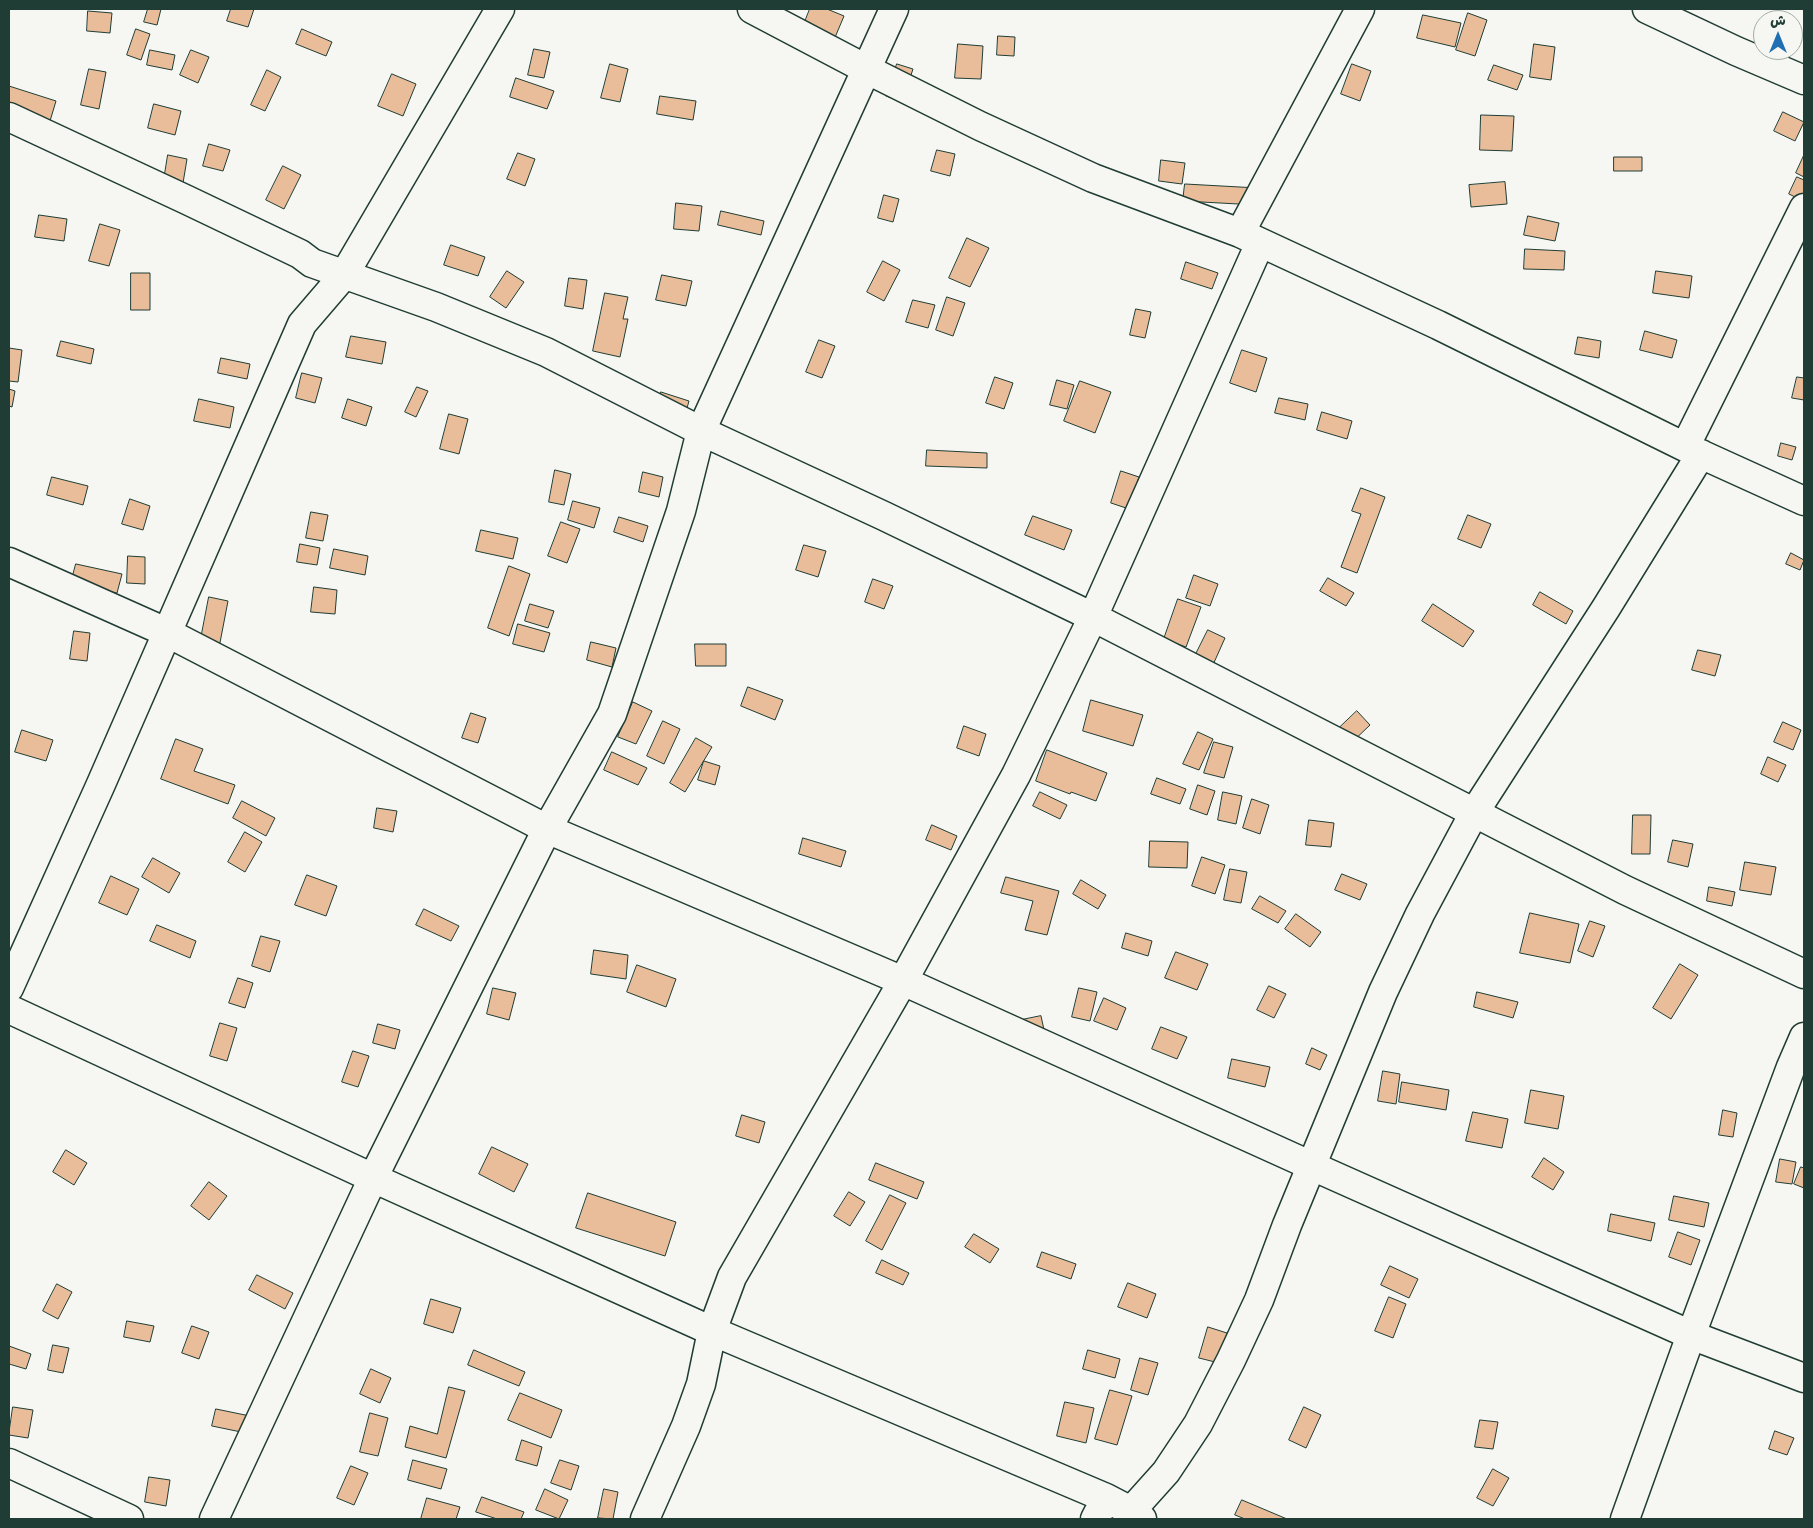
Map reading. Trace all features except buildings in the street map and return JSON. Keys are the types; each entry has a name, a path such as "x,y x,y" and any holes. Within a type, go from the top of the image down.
{"street":[{"path":"9,988 101,784 302,324 344,275 500,9"},
{"path":"752,9 866,69 1093,178 1250,238 1438,325 1693,451 1804,501"},
{"path":"214,1519 373,1178 547,829 612,714 681,511 701,431 894,9"},
{"path":"645,1519 686,1426 700,1384 712,1331 732,1277 903,982 1016,775 1093,617 1250,238 1360,9"},
{"path":"1647,9 1736,51 1804,80"},
{"path":"9,117 300,254 312,263 436,307 546,352 701,431 884,516 1093,617 1624,890 1804,974"},
{"path":"9,1009 373,1178 1101,1509 1136,1515 1198,1424 1231,1360 1259,1300 1350,1069 1383,992 1420,914 1474,813 1606,608 1693,451 1804,208"},
{"path":"9,562 166,632 547,829 903,982 1691,1334 1804,1378"},
{"path":"1625,1519 1691,1334 1804,1037"},
{"path":"9,1463 129,1519"}]}
